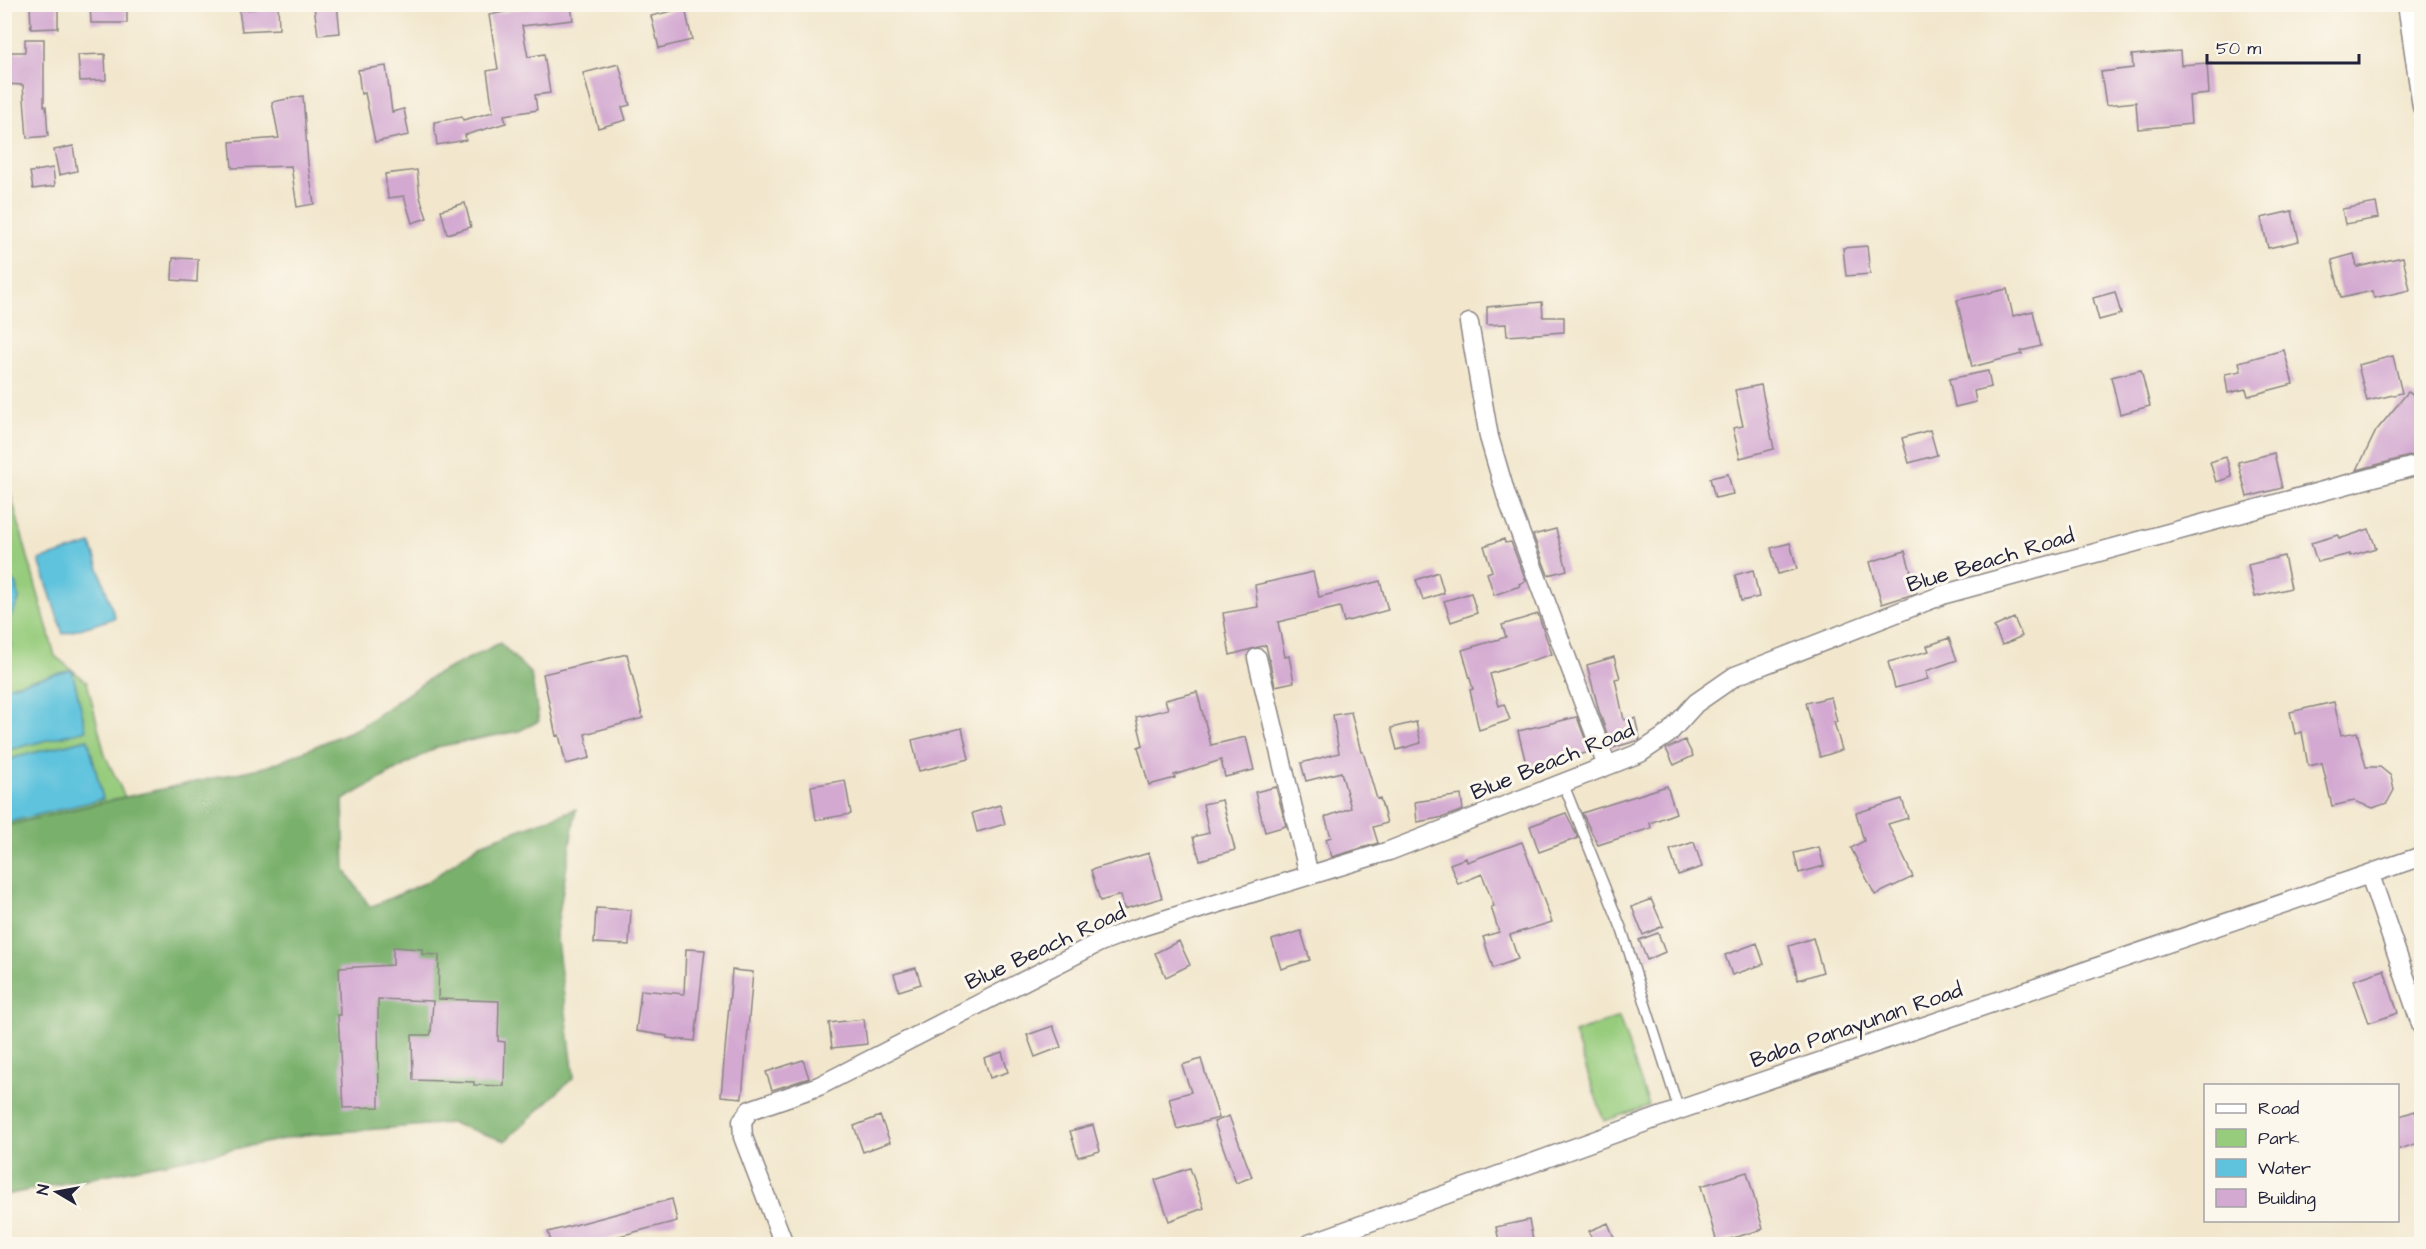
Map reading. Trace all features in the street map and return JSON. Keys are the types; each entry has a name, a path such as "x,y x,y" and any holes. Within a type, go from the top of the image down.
{"street":[{"path":"2407,4 2421,107"},
{"path":"1469,323 1489,437 1506,495 1607,766"},
{"name":"Blue Beach Road","path":"784,1245 743,1137 742,1121 750,1110 819,1086 1100,942 1134,929 1389,851 1640,753 1668,734 1696,703 1735,676 1945,594 2421,464"},
{"path":"1257,658 1309,875"},
{"name":"Baba Panayunan Road","path":"1313,1244 1678,1110 2421,856"},
{"path":"2370,875 2421,1027"}],"lane":[{"path":"1563,783 1622,930 1678,1110"}],"green space":[{"path":"4,470 55,656 87,682 105,755 125,797 5,826"},
{"path":"500,643 531,674 539,721 519,731 437,747 343,800 345,870 370,907 429,881 480,844 576,809 556,933 574,1077 505,1141 451,1123 304,1135 5,1195 4,826 269,766 360,727 433,676"},
{"path":"1619,1017 1649,1106 1604,1121 1574,1033"}],"water":[{"path":"91,544 115,618 63,634 39,560"},
{"path":"5,575 17,585 19,600 8,622 11,645 5,653"},
{"path":"72,670 86,730 5,751 5,687"},
{"path":"88,739 103,799 5,823 5,760"}],"building":[{"path":"30,4 58,4 58,28 31,29"},
{"path":"90,4 127,4 127,23 91,23"},
{"path":"255,4 278,4 279,29 242,31 239,10 255,9"},
{"path":"337,4 340,33 318,35 314,7"},
{"path":"544,4 571,4 573,20 522,26 528,57 544,54 550,93 535,95 537,110 504,115 506,123 465,135 466,140 437,145 434,122 462,117 463,120 493,112 487,71 498,69 489,15"},
{"path":"685,8 692,40 659,48 651,16"},
{"path":"25,39 44,39 44,106 46,106 48,136 27,138 23,85 4,84 4,52 25,52"},
{"path":"2180,51 2181,65 2207,63 2209,94 2189,96 2191,124 2138,129 2136,102 2106,105 2101,72 2133,68 2132,55"},
{"path":"105,54 106,80 80,81 78,55"},
{"path":"619,64 630,105 622,107 626,120 598,128 583,73"},
{"path":"386,66 392,112 404,109 409,135 375,142 365,93 361,94 358,70"},
{"path":"303,96 308,164 314,204 297,207 291,166 232,168 230,142 279,138 272,102"},
{"path":"73,146 77,171 59,175 54,150"},
{"path":"53,168 55,186 33,189 30,172"},
{"path":"417,170 420,197 427,218 412,223 404,196 388,198 385,174"},
{"path":"465,203 471,227 447,234 441,210"},
{"path":"2376,203 2379,218 2345,224 2342,209"},
{"path":"2292,211 2299,241 2268,248 2261,218"},
{"path":"1867,246 1870,274 1846,276 1843,248"},
{"path":"2354,254 2357,267 2403,257 2410,290 2374,298 2372,291 2341,298 2332,260"},
{"path":"173,258 198,259 197,282 172,280"},
{"path":"2007,289 2013,316 2033,311 2041,346 2021,351 2022,354 1972,367 1957,300"},
{"path":"2115,292 2121,314 2099,320 2093,298"},
{"path":"1542,302 1543,317 1564,317 1564,332 1507,336 1506,324 1487,325 1487,307"},
{"path":"2284,350 2293,384 2248,396 2246,389 2228,393 2225,374 2241,371 2239,362"},
{"path":"2393,356 2402,393 2367,401 2358,365"},
{"path":"2141,370 2150,406 2120,414 2111,377"},
{"path":"1988,371 1991,387 1974,391 1976,402 1955,407 1949,379"},
{"path":"1761,385 1774,449 1740,458 1733,428 1743,426 1735,390"},
{"path":"2408,392 2421,400 2421,453 2357,470 2376,431"},
{"path":"1930,430 1937,455 1909,463 1902,438"},
{"path":"2274,453 2282,488 2247,497 2238,462"},
{"path":"2226,457 2232,477 2216,482 2210,462"},
{"path":"1728,474 1733,494 1715,498 1710,478"},
{"path":"1556,529 1567,570 1548,575 1533,535"},
{"path":"2369,529 2376,548 2317,562 2311,543 2338,535 2339,539"},
{"path":"1504,539 1505,543 1511,542 1526,581 1519,584 1520,586 1494,595 1487,573 1492,571 1484,546"},
{"path":"1790,543 1797,569 1778,574 1771,548"},
{"path":"1905,551 1917,593 1882,604 1870,562"},
{"path":"2284,556 2291,588 2255,597 2248,565"},
{"path":"1753,570 1759,597 1741,601 1735,575"},
{"path":"1313,572 1319,597 1380,581 1388,610 1344,622 1340,607 1278,622 1285,657 1289,656 1294,682 1275,686 1266,645 1230,655 1223,613 1258,607 1255,585"},
{"path":"1438,572 1444,593 1423,600 1416,580"},
{"path":"1471,593 1477,613 1451,622 1444,601"},
{"path":"1538,614 1552,654 1490,674 1499,706 1504,704 1510,720 1479,730 1470,690 1473,689 1462,650 1506,637 1502,625"},
{"path":"2014,618 2022,636 2002,645 1994,627"},
{"path":"1949,638 1957,660 1926,671 1928,679 1895,688 1888,662 1929,651 1927,646"},
{"path":"627,654 643,718 585,734 590,758 566,764 559,735 556,736 543,674"},
{"path":"1614,657 1620,678 1615,679 1624,720 1635,718 1640,740 1612,748 1587,665"},
{"path":"1197,692 1211,745 1246,737 1254,770 1225,777 1221,760 1174,775 1175,778 1149,785 1138,747 1143,745 1136,717 1168,709 1165,700"},
{"path":"1831,697 1837,722 1834,722 1842,750 1820,757 1806,703"},
{"path":"2334,702 2341,735 2357,732 2366,767 2380,767 2391,776 2394,790 2387,803 2373,808 2354,801 2332,806 2322,763 2308,766 2302,732 2295,734 2290,712"},
{"path":"1351,712 1361,752 1363,752 1377,799 1380,798 1387,823 1373,827 1378,843 1332,857 1326,839 1331,837 1325,817 1351,808 1341,772 1306,781 1301,763 1339,753 1333,715"},
{"path":"1577,717 1590,752 1527,768 1518,731"},
{"path":"1416,722 1421,743 1397,750 1391,728"},
{"path":"962,728 969,759 919,771 912,740"},
{"path":"1685,740 1693,756 1674,765 1666,749"},
{"path":"845,780 851,814 816,820 811,786"},
{"path":"1667,786 1676,813 1650,823 1651,828 1598,845 1582,813"},
{"path":"1276,787 1286,826 1265,832 1255,792"},
{"path":"1461,795 1463,810 1444,817 1417,822 1415,802"},
{"path":"1902,799 1908,818 1888,824 1913,877 1875,895 1851,848 1864,841 1856,813"},
{"path":"1222,800 1235,850 1200,860 1193,837 1209,833 1203,804"},
{"path":"1000,805 1005,824 977,832 972,813"},
{"path":"1566,813 1578,838 1539,852 1530,826"},
{"path":"1522,842 1552,922 1510,935 1518,959 1493,968 1483,937 1499,932 1491,907 1494,906 1482,874 1458,884 1450,864 1466,858 1467,862"},
{"path":"1694,842 1702,867 1678,875 1670,850"},
{"path":"1819,847 1824,866 1799,873 1794,853"},
{"path":"1149,853 1162,898 1124,909 1121,895 1100,901 1091,870"},
{"path":"1651,899 1663,926 1643,935 1632,907"},
{"path":"596,908 631,910 629,945 594,943"},
{"path":"1301,931 1310,960 1281,969 1272,940"},
{"path":"1658,933 1665,952 1647,960 1639,940"},
{"path":"1813,938 1823,972 1798,980 1789,946"},
{"path":"1179,941 1190,965 1166,977 1155,953"},
{"path":"1757,943 1764,964 1732,975 1725,955"},
{"path":"393,947 422,949 422,954 439,955 438,999 499,1001 498,1041 505,1042 504,1086 474,1085 474,1082 413,1080 412,1035 430,1035 433,1001 378,999 379,1107 343,1108 338,1015 341,1015 339,968 393,965"},
{"path":"686,949 705,950 695,1041 636,1031 641,990 684,994"},
{"path":"916,968 921,984 899,991 894,974"},
{"path":"732,970 753,972 742,1098 721,1096"},
{"path":"2384,970 2398,1013 2369,1023 2354,980"},
{"path":"864,1019 867,1044 832,1048 829,1023"},
{"path":"1053,1026 1061,1047 1035,1057 1027,1035"},
{"path":"1002,1052 1008,1072 990,1078 984,1058"},
{"path":"1201,1059 1219,1118 1177,1129 1169,1098 1191,1092 1182,1065"},
{"path":"803,1060 809,1078 772,1090 766,1072"},
{"path":"2415,1111 2421,1131 2421,1142 2399,1149 2399,1116"},
{"path":"880,1116 890,1142 863,1152 854,1126"},
{"path":"1229,1116 1252,1177 1236,1183 1214,1122"},
{"path":"1093,1125 1100,1151 1078,1157 1070,1131"},
{"path":"1190,1168 1204,1208 1169,1221 1155,1180"},
{"path":"1747,1172 1763,1229 1717,1243 1701,1186"},
{"path":"672,1199 677,1221 585,1245 552,1245 548,1232"},
{"path":"1529,1220 1534,1245 1500,1245 1496,1227"},
{"path":"1608,1223 1617,1245 1594,1245 1589,1231"}]}
